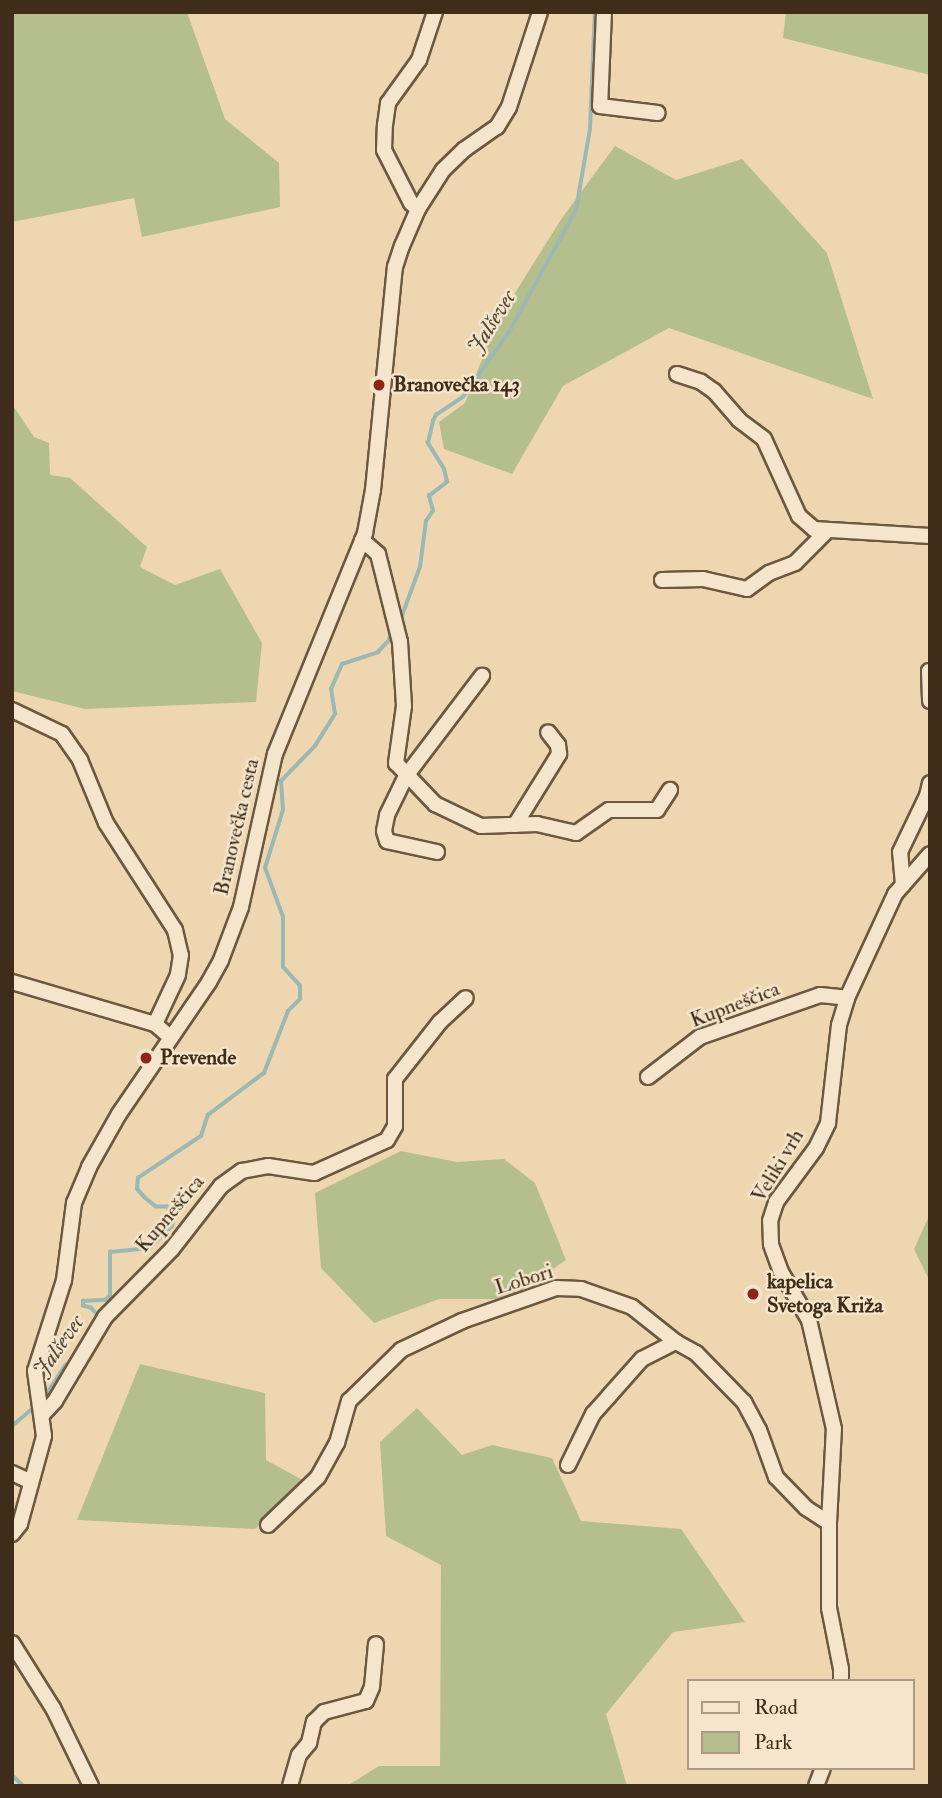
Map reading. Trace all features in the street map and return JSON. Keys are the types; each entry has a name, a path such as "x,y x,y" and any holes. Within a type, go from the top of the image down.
{"street":[{"path":"418,209 411,203 384,150 385,125 388,103 419,60 435,12"},
{"name":"Branovečka cesta","path":"12,1534 20,1524 44,1436 35,1371 64,1280 74,1203 89,1167 119,1114 209,982 241,907 275,754 362,540 373,490 395,267 418,209 443,170 496,127 509,107 540,12"},
{"path":"604,12 600,106 657,113"},
{"path":"677,374 701,382 714,391 739,420 764,439 799,516 814,529 902,537 930,536"},
{"path":"662,580 703,579 747,589 769,573 795,563 826,532"},
{"path":"362,540 378,554 400,642 404,706 396,763 435,804 461,819 481,826 537,824 576,833 609,810 657,810 670,790"},
{"path":"929,671 930,701"},
{"path":"437,852 387,841 384,831 387,815 406,776 482,676"},
{"path":"12,710 62,734 80,760 106,823 176,930 181,955 178,975 155,1024"},
{"path":"515,825 559,754 558,745 548,732"},
{"path":"904,885 900,852 927,796 930,783"},
{"name":"Veliki vrh","path":"841,1679 829,1608 829,1523 834,1429 809,1320 781,1272 771,1244 770,1221 776,1202 816,1148 828,1123 839,1025 847,998 895,894 930,854"},
{"path":"12,982 155,1024 171,1038"},
{"name":"Kupneščica","path":"648,1077 700,1037 820,995 847,998"},
{"name":"Kupneščica","path":"41,1407 55,1401 105,1317 172,1249 221,1186 242,1171 268,1166 314,1173 387,1140 395,1126 395,1079 440,1022 466,998"},
{"name":"Lobori","path":"268,1525 318,1477 337,1443 349,1401 393,1357 425,1336 556,1288 581,1289 632,1307 676,1342 696,1353 744,1402 759,1430 776,1477 806,1508 829,1523"},
{"path":"568,1465 593,1414 642,1359 676,1342"},
{"path":"12,1473 31,1482"},
{"path":"12,1643 53,1708 91,1786"},
{"path":"290,1786 299,1755 309,1743 314,1722 324,1712 366,1701 372,1687 376,1644"}],"green space":[{"path":"12,12 187,12 225,119 279,163 280,207 142,237 134,198 12,222"},
{"path":"786,12 930,12 930,75 783,38"},
{"path":"615,146 676,180 742,159 827,253 873,399 669,328 563,386 512,474 444,449 439,422 465,403 496,323 562,218"},
{"path":"12,404 34,437 49,443 50,475 70,478 147,547 140,567 175,585 220,569 262,643 256,702 85,709 12,691"},
{"path":"401,1151 457,1162 504,1159 535,1183 566,1260 509,1299 439,1299 374,1323 321,1268 315,1193"},
{"path":"930,1214 930,1282 914,1249"},
{"path":"140,1364 265,1393 266,1460 308,1483 255,1529 77,1520"},
{"path":"417,1408 462,1455 492,1445 552,1458 581,1521 681,1529 745,1622 673,1632 606,1714 627,1786 347,1786 379,1766 440,1766 441,1565 386,1536 380,1442"}],"waterway":[{"name":"Jalševec","path":"400,621 420,567 426,521 433,511 429,496 447,482 444,469 428,443 433,421 436,415 463,397 509,332 576,210 590,129 595,12"},
{"name":"Jalševec","path":"100,1318 91,1308 83,1306 83,1301 105,1300 110,1296 110,1252 150,1248 172,1226 174,1216 167,1207 156,1207 145,1198 137,1189 138,1178 201,1136 208,1115 264,1073 288,1011 300,999 300,986 283,967 283,917 265,868 283,810 281,781 315,746 335,714 331,689 342,664 378,652 389,640 392,627"},
{"name":"Jalševec","path":"44,1398 65,1366 73,1360"},
{"name":"Jalševec","path":"12,1426 35,1407"},
{"name":"Jalševec","path":"12,1775 24,1786"}],"place":[{"name":"Branovečka 143","path":"379,385"},
{"name":"Prevende","path":"146,1058"},
{"name":"kapelica Svetoga Križa","path":"753,1294"}]}
